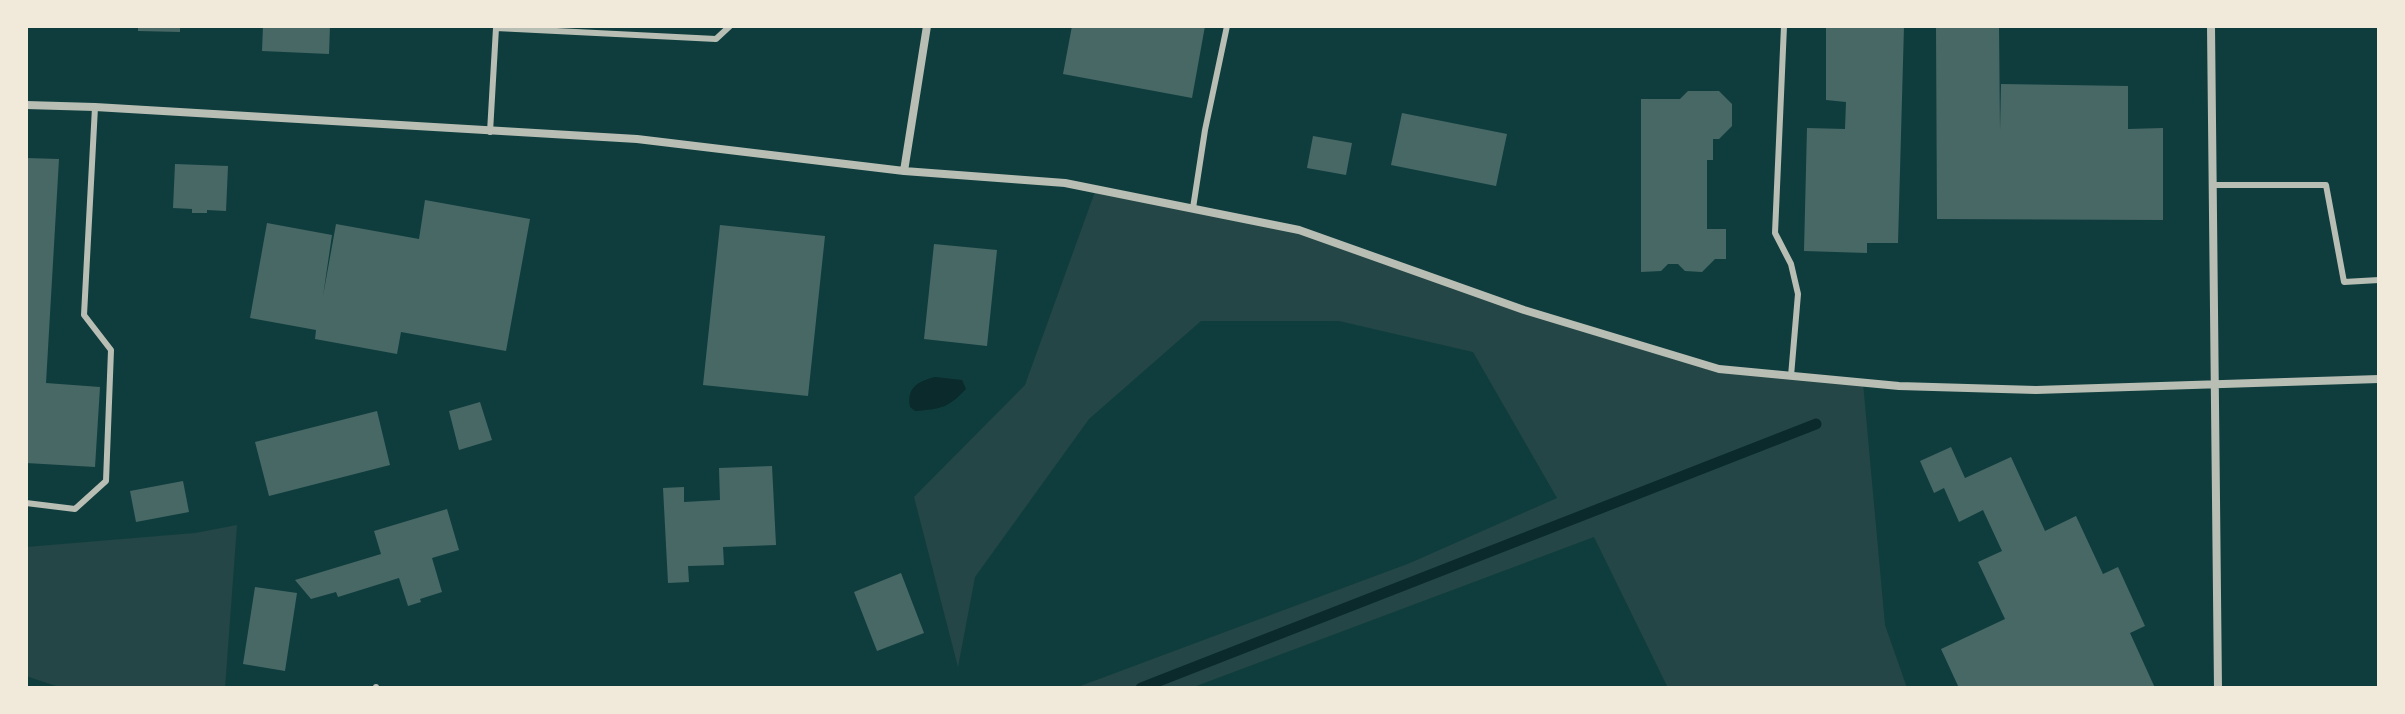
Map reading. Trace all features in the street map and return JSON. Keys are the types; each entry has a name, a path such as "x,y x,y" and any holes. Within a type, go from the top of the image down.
{"street":[{"path":"904,171 927,26"},
{"path":"2211,26 2218,688"},
{"path":"26,105 637,139 904,171 1065,183 1299,230 1524,310 1719,369 1899,386 2036,390 2379,379"}],"lane":[{"path":"490,132 496,28 716,39 730,26"},
{"path":"1193,208 1205,130 1227,26"},
{"path":"1784,26 1775,233 1791,264 1798,294 1791,376"},
{"path":"26,503 75,509 106,481 111,350 84,315 95,107"},
{"path":"2212,185 2326,185 2344,282 2379,280"}],"shaded area":[{"path":"1096,189 1299,230 1575,325 1719,369 1863,383 1885,625 1907,688 1668,688 1594,537 1191,688 1075,688 1410,563 1557,498 1473,352 1339,321 1201,321 1089,419 975,577 958,667 914,497 1025,385"},
{"path":"935,377 962,380 966,389 944,406 915,411 910,407 909,400 912,390 919,383"},
{"path":"237,525 225,688 62,688 26,676 26,547 195,533"}],"building":[{"path":"138,26 180,26 180,32 138,31"},
{"path":"263,26 330,26 329,54 262,51"},
{"path":"1072,26 1205,26 1192,98 1063,74"},
{"path":"1826,26 1904,26 1898,243 1867,243 1867,253 1804,251 1807,128 1845,129 1846,102 1826,100"},
{"path":"1936,27 1999,27 2000,131 2001,84 2128,86 2128,129 2163,128 2163,220 1937,219"},
{"path":"1688,91 1719,91 1732,104 1732,126 1719,139 1713,139 1713,160 1707,160 1707,229 1726,229 1726,259 1715,259 1702,272 1685,271 1678,264 1668,264 1661,271 1641,272 1641,99 1680,99"},
{"path":"1402,113 1507,134 1496,186 1391,165"},
{"path":"1313,136 1352,143 1346,175 1307,168"},
{"path":"26,158 59,159 46,383 100,387 95,467 26,463"},
{"path":"175,164 228,166 226,211 192,213 192,209 173,208"},
{"path":"425,200 530,219 506,351 401,332 397,354 315,339 316,330 250,318 267,223 332,235 323,296 336,224 419,239"},
{"path":"720,225 825,236 808,396 703,385"},
{"path":"934,244 997,250 987,346 924,339"},
{"path":"480,402 492,440 459,450 449,411"},
{"path":"377,411 390,465 269,496 255,442"},
{"path":"1951,447 1965,478 2011,457 2045,531 2076,516 2103,574 2118,567 2145,626 2130,633 2155,688 1959,688 1941,649 2005,619 1978,562 2002,551 1983,510 1959,522 1944,488 1934,493 1920,461"},
{"path":"772,466 776,545 723,547 724,565 688,566 689,582 668,583 663,488 684,487 684,502 720,500 719,468"},
{"path":"183,481 189,512 136,522 130,491"},
{"path":"447,509 459,550 432,558 442,592 420,599 421,602 408,606 399,578 338,597 336,592 311,599 295,580 381,554 374,531"},
{"path":"901,573 924,633 877,651 854,592"},
{"path":"255,587 297,593 285,671 243,664"}],"waterway":[{"path":"1141,688 1816,424"}]}
